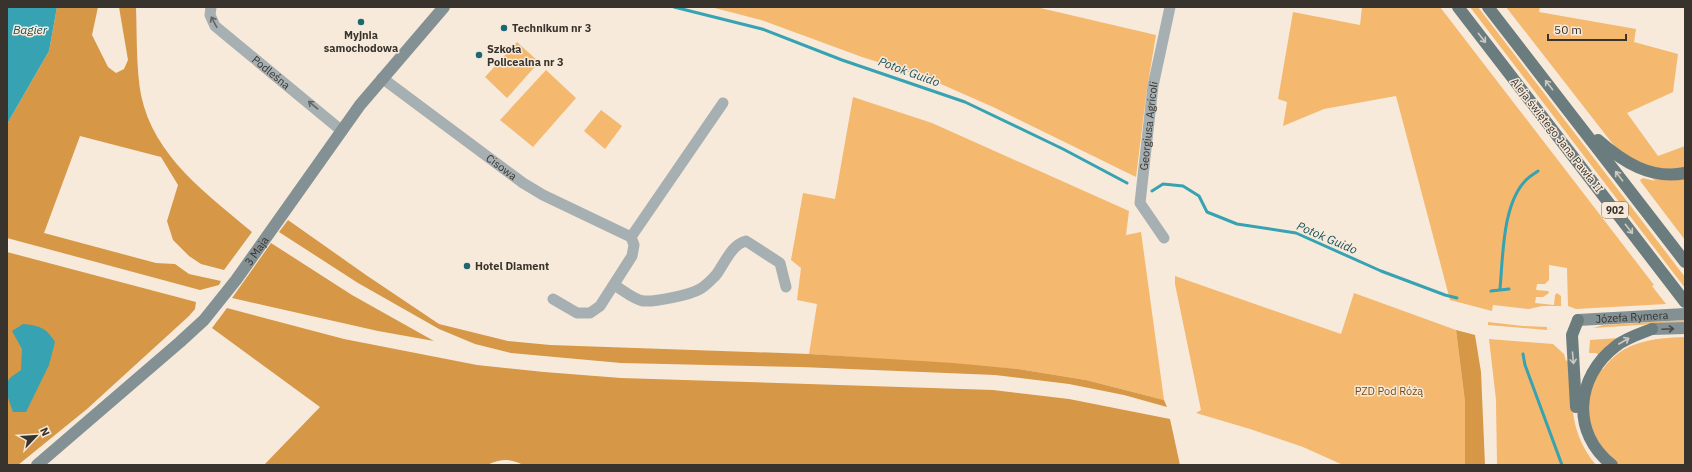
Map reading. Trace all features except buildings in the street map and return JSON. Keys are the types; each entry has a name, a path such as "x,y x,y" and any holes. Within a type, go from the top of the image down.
{"main road":[{"name":"Aleja świętego Jana Pawła II","path":"1458,7 1684,301"},
{"name":"902","path":"1488,7 1685,262"},
{"name":"3 Maja","path":"37,465 204,320 236,280 360,105 440,9"},
{"path":"1573,116 1612,152 1635,166 1660,174 1685,173"},
{"name":"Józefa Rymera","path":"1601,465 1583,440 1576,412 1572,335 1578,320 1685,314"},
{"name":"Józefa Rymera","path":"1612,465 1596,448 1585,424 1583,398 1588,381 1604,356 1632,336 1652,329 1685,328"}],"street":[{"name":"Podleśna","path":"211,7 210,15 215,26 342,131"},
{"name":"Georgiusa Agricoli","path":"1164,238 1140,203 1153,86 1170,7"},
{"name":"Cisowa","path":"382,78 523,182 543,195 631,237"},
{"path":"553,298 577,313 590,313 600,306 632,256 634,246 631,237 723,104"},
{"path":"614,285 635,298 643,301 663,300 699,290 713,278 738,243 746,241 780,263 786,287"}],"green space":[{"path":"711,7 1036,7 1156,35 1147,89 1136,177 993,107 925,77 862,57 761,20"},
{"path":"1362,7 1440,7 1654,285 1652,286 1666,304 1576,309 1568,306 1567,268 1549,265 1549,280 1545,284 1537,284 1536,290 1548,291 1549,293 1543,297 1536,297 1535,303 1554,305 1555,295 1557,293 1561,296 1561,306 1542,306 1529,309 1493,305 1492,311 1450,300 1396,96 1324,109 1283,126 1287,102 1278,99 1293,12 1360,25"},
{"path":"1470,7 1478,7 1685,277 1685,288"},
{"path":"1506,7 1540,7 1539,12 1636,29 1634,42 1678,54 1673,92 1627,113 1658,156 1685,146 1685,168 1656,170 1619,152"},
{"path":"517,42 539,62 507,98 485,77"},
{"path":"546,70 576,98 533,147 500,120"},
{"path":"853,97 932,123 1129,211 1126,235 1141,232 1164,400 1086,380 1018,369 809,354 817,304 797,300 801,268 791,260 803,193 835,199"},
{"path":"601,110 622,126 605,149 584,131"},
{"path":"1650,176 1685,176 1685,240 1641,182 1640,180 1643,178 1655,181"},
{"name":"PZD Pod Różą","path":"1175,276 1341,334 1354,293 1456,330 1465,402 1465,465 1343,465 1303,447 1196,413 1201,410 1175,284"},
{"path":"1685,320 1685,322 1593,328 1603,325"},
{"path":"1488,322 1547,327 1547,330 1488,325"},
{"path":"1685,337 1685,465 1619,465 1600,444 1589,418 1588,399 1591,387 1600,367 1603,369 1620,352 1640,343 1662,338"},
{"path":"1619,338 1599,355 1596,353 1589,353 1590,340"},
{"path":"1489,339 1553,344 1564,354 1566,361 1569,360 1572,403 1576,428 1587,452 1596,465 1497,465 1496,400"}],"shaded area":[{"path":"57,7 98,7 92,35 108,67 116,73 124,69 128,60 119,7 136,7 139,85 148,117 158,137 170,156 184,172 252,232 224,270 201,264 189,256 173,240 167,221 178,185 161,157 80,136 44,233 156,263 175,264 189,274 221,281 219,285 200,290 7,238 7,124 49,51"},
{"path":"288,220 439,324 508,341 550,345 809,354 953,363 1018,369 1086,380 1164,400 1167,407 1124,395 1069,384 995,375 801,367 621,363 511,353 475,344 439,329 358,283 279,232"},
{"path":"271,243 352,295 434,341 378,331 232,298"},
{"path":"7,252 196,302 195,309 189,316 87,409 18,465 7,465"},
{"path":"227,308 344,339 477,365 621,378 993,390 1069,399 1170,419 1180,465 523,465 514,461 505,460 487,465 264,465 320,407 212,328"},
{"path":"1456,330 1475,335 1481,372 1485,465 1465,465 1465,402"}],"water":[{"name":"Bagier","path":"7,7 57,7 49,51 7,124"},
{"path":"23,324 42,328 52,337 55,342 49,365 26,412 13,412 7,395 7,386 10,378 21,370 22,349 12,331"}],"waterway":[{"name":"Potok Guido","path":"674,7 762,29 842,60 965,102 1063,149 1127,183"},
{"path":"1500,289 1505,232 1512,203 1518,190 1526,180 1538,171"},
{"name":"Potok Guido","path":"1152,191 1163,184 1183,186 1199,196 1207,212 1237,224 1296,233 1381,271 1457,298"},
{"name":"Potok Guido","path":"1491,291 1509,289"},
{"name":"Potok Guido","path":"1523,354 1525,365 1562,465"}],"place":[{"name":"Myjnia samochodowa","path":"361,22"},
{"name":"Technikum nr 3","path":"504,28"},
{"name":"Szkoła Policealna nr 3","path":"479,55"},
{"name":"Hotel Diament","path":"467,266"}]}
